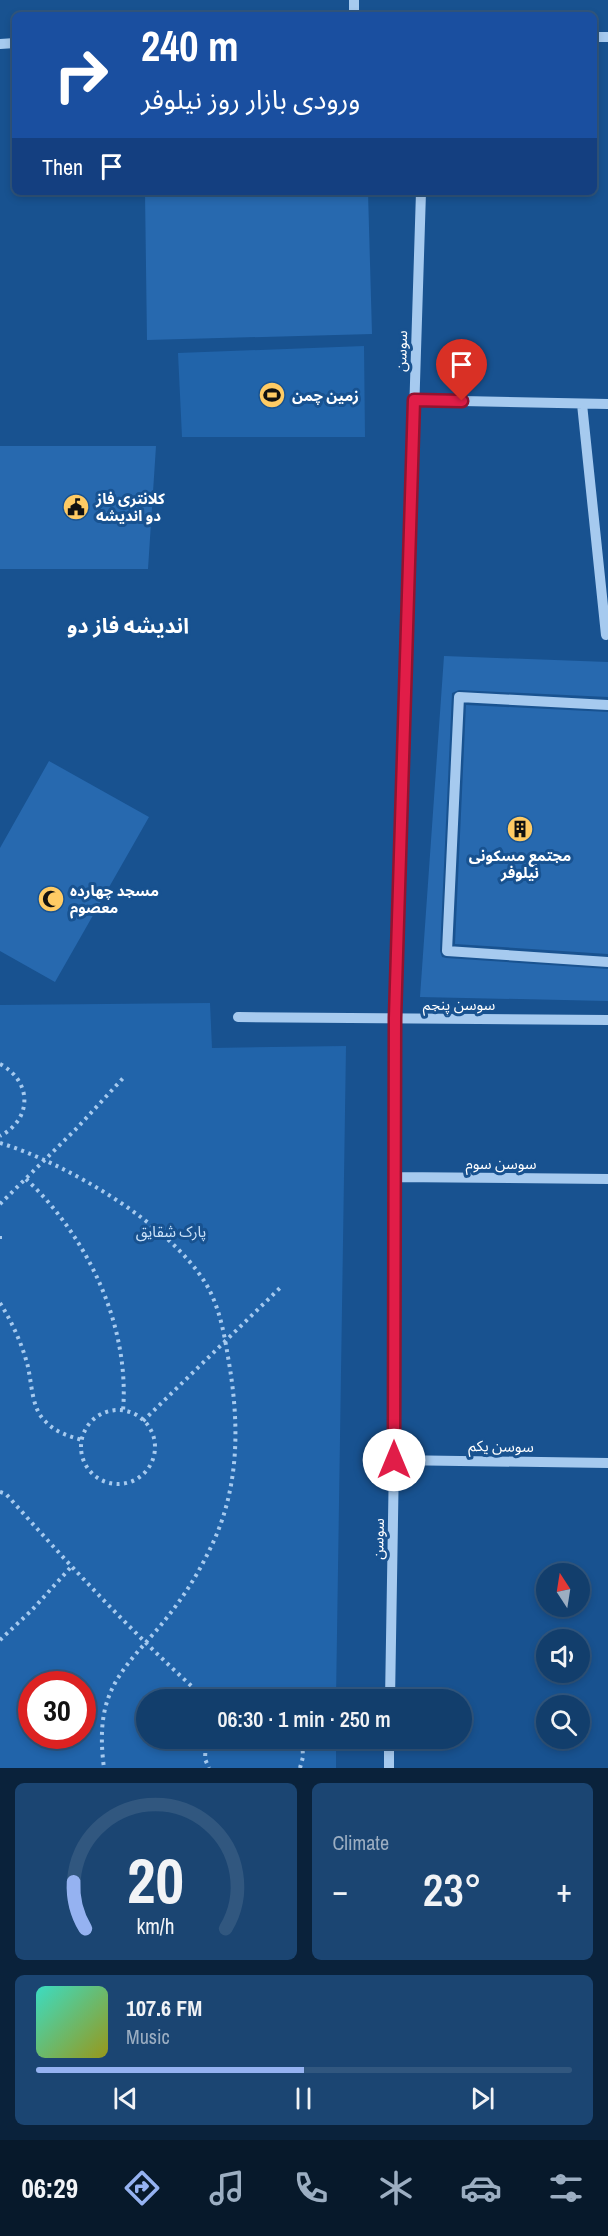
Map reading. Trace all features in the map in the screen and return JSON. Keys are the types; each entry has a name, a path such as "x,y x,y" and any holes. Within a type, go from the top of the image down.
{"street":[{"name":"سوسن","path":"390,1689 394,1460 395,1018 421,195"},
{"path":"414,400 608,404"},
{"path":"582,404 606,635"},
{"path":"608,705 459,697 447,951 608,962"},
{"name":"سوسن پنجم","path":"238,1017 608,1020"},
{"name":"سوسن سوم","path":"394,1177 608,1179"},
{"name":"سوسن یکم","path":"394,1460 608,1462"},
{"path":"389,1749 389,1768"}],"path":[{"path":"0,1064 12,1071 20,1082 24,1095 24,1108 12,1129 0,1136"},
{"path":"0,1204 45,1161 125,1076"},
{"path":"0,1143 45,1161 98,1188 157,1230 196,1269 213,1297 226,1341 237,1438 232,1484 226,1509 208,1552 188,1588 127,1667 109,1696 103,1726 104,1768"},
{"path":"26,1179 43,1195 61,1218 100,1285 114,1322 122,1358 125,1384 123,1411"},
{"path":"0,1236 0,1242"},
{"path":"143,1421 282,1286"},
{"path":"0,1303 21,1344 35,1402 43,1420 62,1435 82,1440"},
{"path":"123,1411 130,1412 143,1421 150,1428 154,1440 151,1463 144,1473 125,1484 102,1480 93,1474 86,1465 82,1453 82,1440 86,1428 94,1419 105,1412 123,1411"},
{"path":"0,1492 6,1494 71,1567 195,1689"},
{"path":"0,1640 32,1610 71,1567"},
{"path":"205,1749 205,1759 209,1768"},
{"path":"300,1768 303,1749"}],"green space":[{"name":"زمین چمن","path":"364,346 365,437 182,437 178,353"},
{"name":"پارک شقایق","path":"210,1003 212,1048 346,1046 336,1689 136,1689 136,1749 336,1749 336,1768 0,1768 0,1005"}],"building":[{"path":"145,195 368,195 372,334 147,340"},
{"name":"کلانتری فاز دو اندیشه","path":"0,446 156,446 148,569 0,569"},
{"path":"444,656 608,662 608,697 459,690 452,693 440,951 442,957 446,958 608,969 608,1001 420,997"},
{"path":"466,705 608,712 608,954 455,944"},
{"name":"مسجد چهارده معصوم","path":"49,761 149,817 55,982 0,951 0,848"}],"place":[{"name":"زمین چمن","path":"272,395"},
{"name":"کلانتری فاز دو اندیشه","path":"76,507"},
{"name":"مجتمع مسکونی نیلوفر","path":"520,829"},
{"name":"مسجد چهارده معصوم","path":"51,899"}],"district":[{"name":"اندیشه فاز دو","path":"128,625"}],"route":[{"path":"394,1460 395,1018 414,400 462,401"}]}
